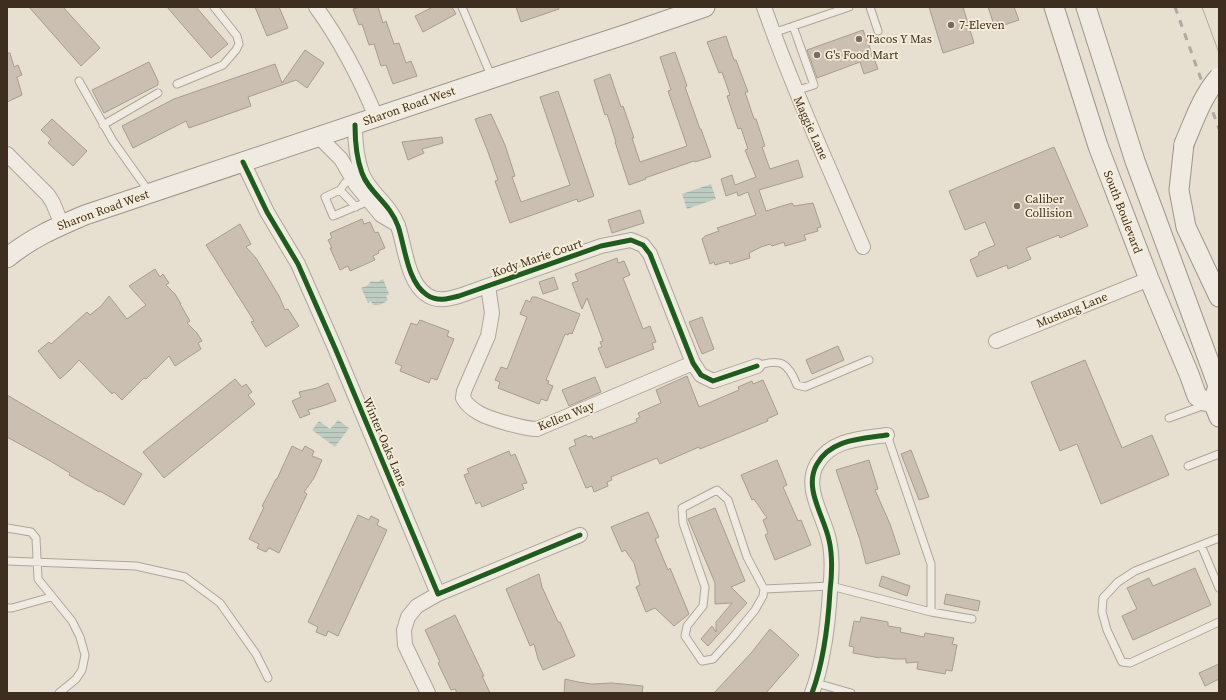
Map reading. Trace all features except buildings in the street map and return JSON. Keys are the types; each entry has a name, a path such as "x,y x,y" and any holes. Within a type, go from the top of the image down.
{"main road":[{"name":"Sharon Road West","path":"7,258 40,235 85,215 705,7"},
{"name":"South Boulevard","path":"1054,7 1098,146 1149,279 1197,396 1204,401 1217,406"},
{"path":"1086,7 1135,161 1218,386 1217,406"},
{"path":"1219,77 1213,84 1198,110 1184,144 1179,190 1186,227 1219,297"}],"street":[{"path":"316,7 342,46 360,78 376,117"},
{"name":"Maggie Lane","path":"764,7 795,91 863,247"},
{"name":"Kody Marie Court","path":"356,125 355,145 358,162 358,177"},
{"name":"Kody Marie Court","path":"319,137 358,177 371,188 373,198 391,210 398,226 412,275 425,294 434,299 459,296 601,246 631,240 643,245 650,254 693,363 701,375 713,381 757,366"},
{"path":"7,154 48,195 62,225"},
{"name":"Winter Oaks Lane","path":"243,162 267,212 298,264 335,348 438,594"},
{"name":"Mustang Lane","path":"996,341 1149,279"},
{"name":"Kellen Way","path":"488,286 492,313 488,336 462,398 479,413 528,429 537,430 693,363"},
{"path":"814,688 823,653 831,586 832,564 830,541 823,518 813,494 812,482 814,470 823,455 833,447 852,440 886,435"},
{"path":"428,693 405,645 404,630 408,617 417,606 438,594 580,535"}],"lane":[{"path":"177,84 223,65 236,50 239,44 238,36 214,7"},
{"path":"462,7 492,78"},
{"path":"773,33 848,7"},
{"path":"870,7 878,31"},
{"path":"793,26 814,85 795,91"},
{"path":"79,81 113,141 150,193"},
{"path":"103,124 158,93"},
{"path":"358,177 345,183 340,190 325,197 333,216 356,207 373,198"},
{"path":"340,190 356,207"},
{"path":"757,366 770,362 783,364 792,372 797,385 804,387 869,360"},
{"path":"1169,418 1217,406"},
{"path":"886,435 931,564 931,612"},
{"path":"1188,466 1219,454"},
{"path":"717,490 728,500 747,557 764,589 763,596 755,610 732,637 713,659 702,661 684,636 687,626 703,606 705,587 683,523 682,508 717,490"},
{"path":"7,528 31,532 36,538 38,579 51,597 72,621 80,637 85,655 82,670 76,679 59,693"},
{"path":"1219,538 1135,571 1118,582 1103,598 1102,612 1107,630 1122,662 1130,663 1219,622"},
{"path":"1201,545 1219,588"},
{"path":"7,560 136,566 186,578 220,603 256,654 268,678"},
{"path":"764,589 831,586 931,612 972,619"},
{"path":"7,608 12,608 51,597"},
{"path":"814,688 851,693"}],"shaded area":[{"path":"711,184 716,199 687,209 682,194"},
{"path":"383,279 389,294 386,296 388,300 383,304 377,305 373,305 371,301 368,303 361,288 368,285 371,281 377,282"},
{"path":"338,420 349,428 335,447 312,430 319,421 330,429"}],"tram line":[{"path":"1202,7 1219,53"}],"railway":[{"path":"1175,7 1219,129"}],"cycle path":[{"path":"355,125 356,149 362,173 369,186 385,204 394,218 398,226 411,273 420,289 427,295 435,299 447,299 459,296 601,246 631,240 643,245 650,254 693,363 701,375 713,381 757,366"},
{"path":"243,162 267,212 298,264 335,348 438,594 580,535"},
{"path":"812,693 820,668 825,643 832,566 829,540 813,492 813,473 817,464 830,449 857,439 887,435"}],"place":[{"name":"7-Eleven","path":"951,25"},
{"name":"Tacos Y Mas","path":"859,39"},
{"name":"G's Food Mart","path":"817,55"},
{"name":"Caliber Collision","path":"1017,206"}]}
